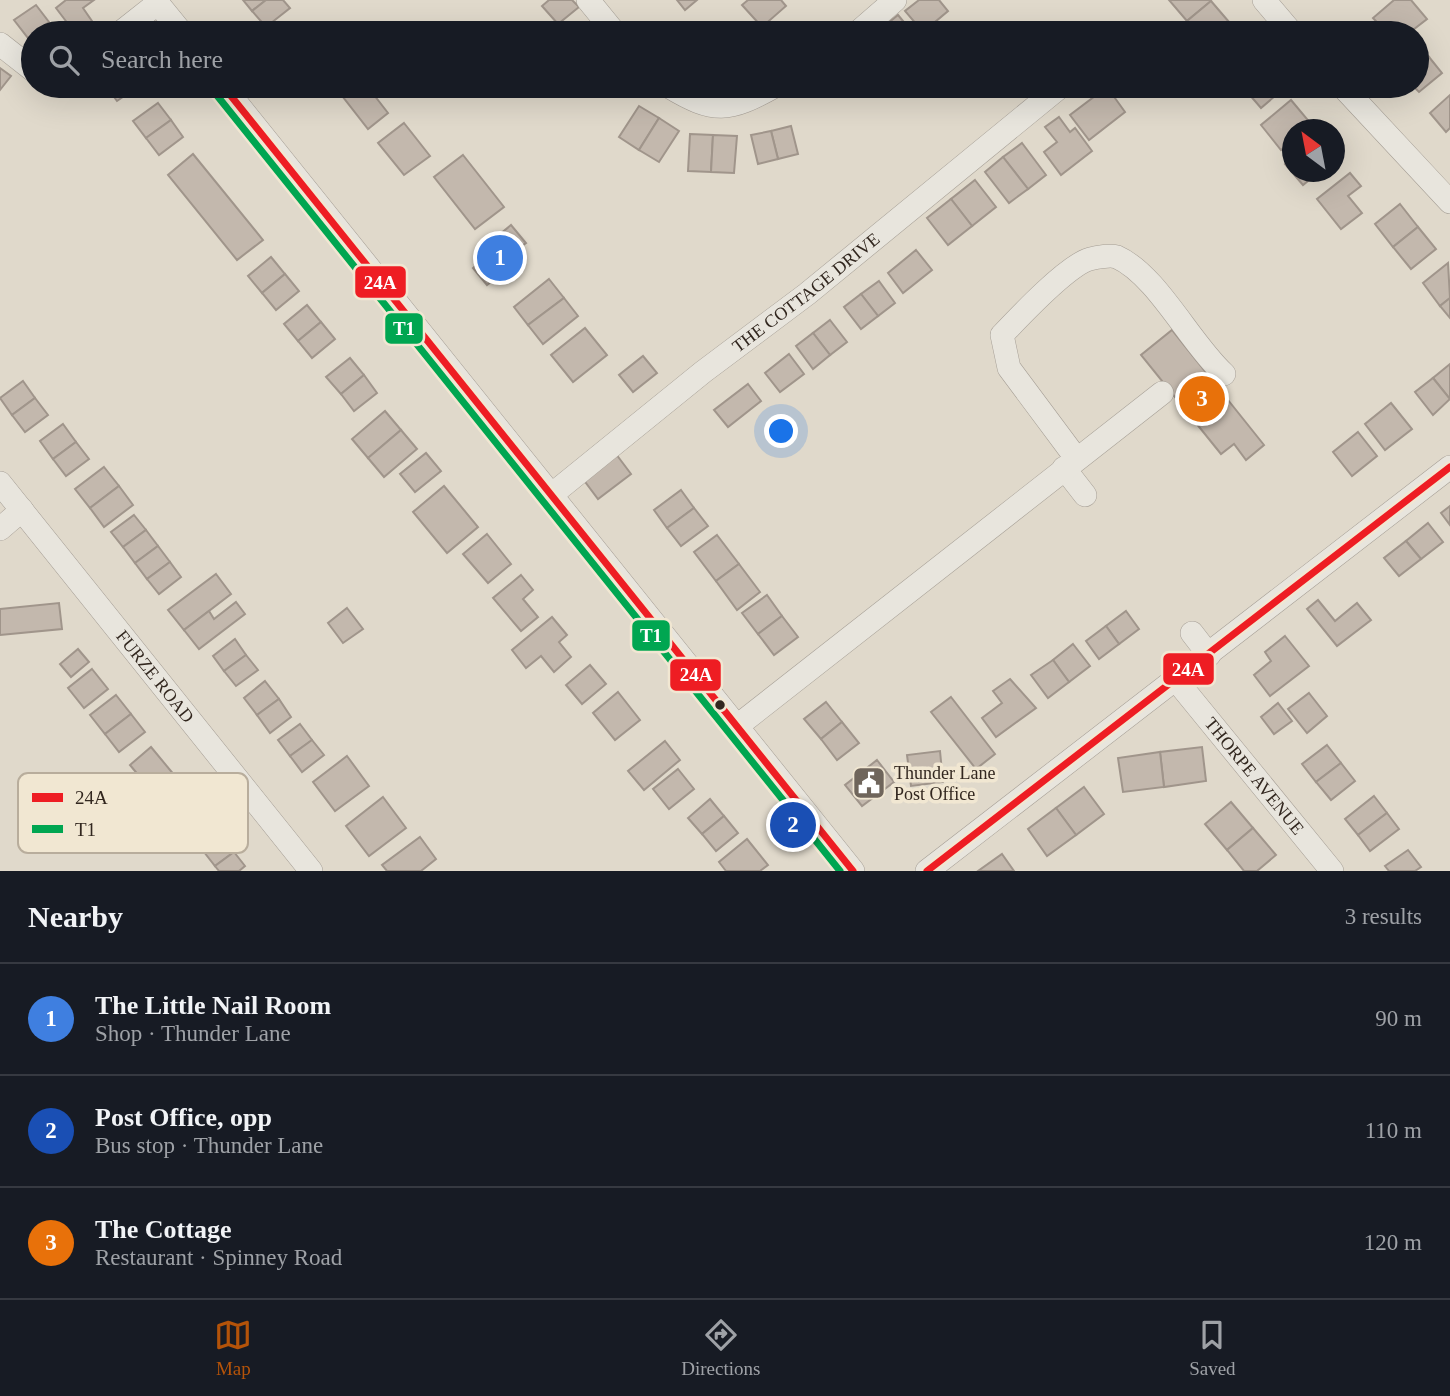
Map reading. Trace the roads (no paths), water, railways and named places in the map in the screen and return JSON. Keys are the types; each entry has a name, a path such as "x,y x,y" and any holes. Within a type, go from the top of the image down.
{"street":[{"path":"588,0 605,21"},
{"path":"871,21 895,0"},
{"path":"1264,0 1282,21"},
{"path":"134,21 156,2 172,21"},
{"path":"0,44 21,61"},
{"path":"233,98 853,871"},
{"path":"688,98 700,105 742,104 753,98"},
{"name":"THE COTTAGE DRIVE","path":"550,496 703,372 817,286 1046,98"},
{"path":"1353,98 1450,202"},
{"path":"1085,495 1070,463 1009,368 1002,335 1043,293 1089,259 1114,256 1142,274 1205,357 1224,374"},
{"path":"737,727 1162,393"},
{"path":"927,871 1450,467"},
{"name":"FURZE ROAD","path":"0,483 233,773"},
{"path":"0,528 22,510"},
{"path":"1192,633 1209,655"},
{"name":"THORPE AVENUE","path":"1176,680 1332,871"},
{"name":"FURZE ROAD","path":"248,792 311,871"}],"place":[{"name":"The Little Nail Room","path":"500,258"},
{"name":"The Cottage","path":"1202,399"},
{"name":"Thunder Lane Post Office","path":"869,783"},
{"name":"Post Office, opp","path":"793,825"}]}
